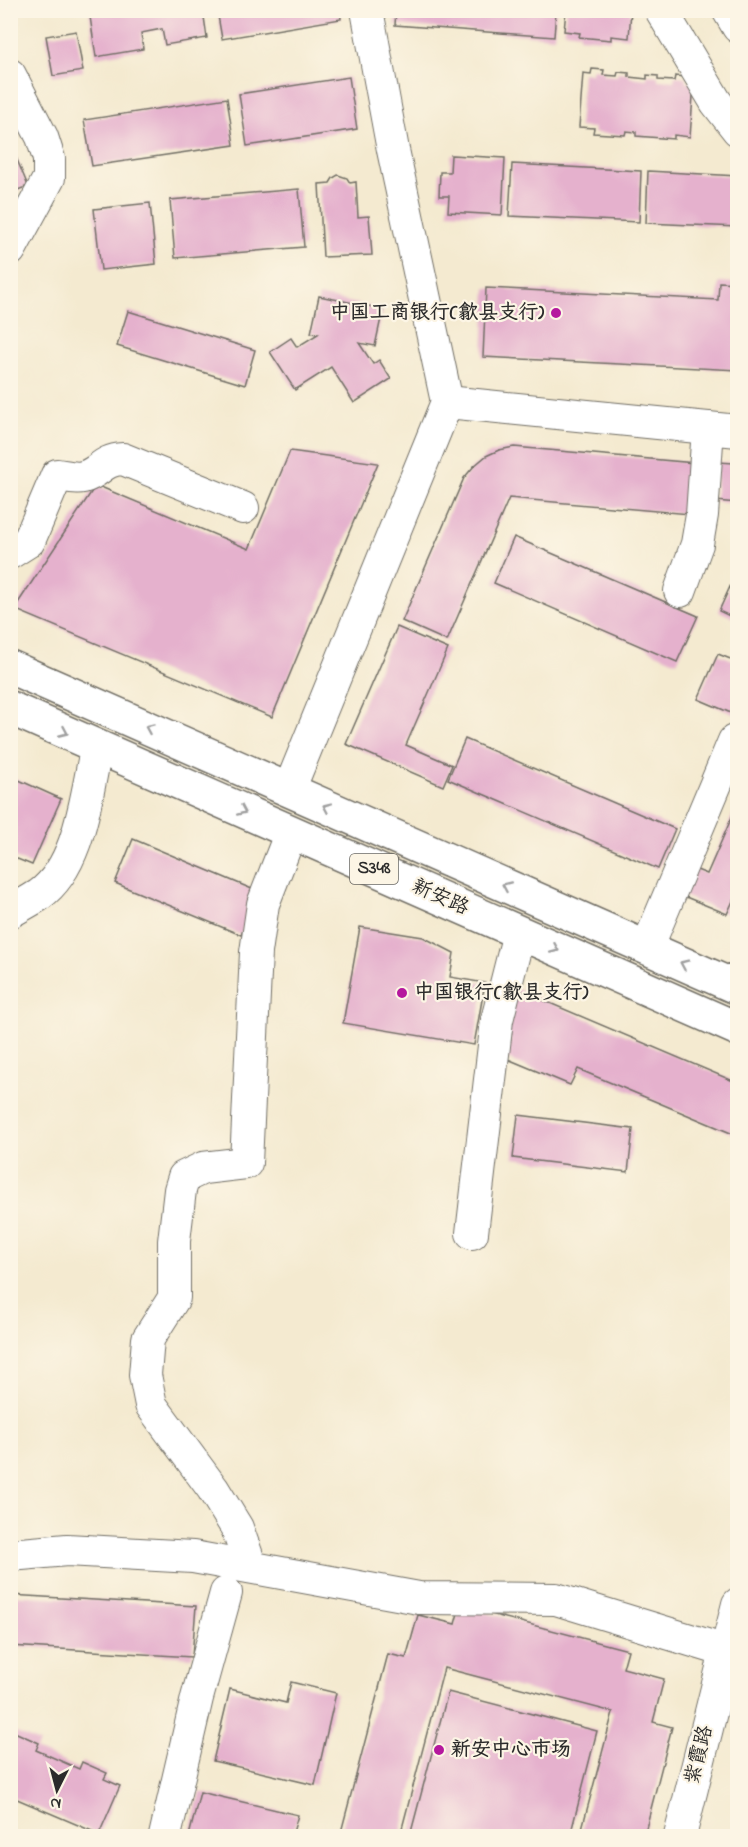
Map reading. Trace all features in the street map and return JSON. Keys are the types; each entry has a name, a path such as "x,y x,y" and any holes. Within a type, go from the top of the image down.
{"main road":[{"name":"新安路","path":"10,667 738,988"},
{"name":"新安路","path":"10,708 738,1029"}],"street":[{"path":"289,790 447,402 393,150 367,10"},
{"path":"661,10 716,102 738,130"},
{"path":"728,10 738,27"},
{"path":"10,75 42,137 49,159 50,178 10,250"},
{"path":"447,402 723,429 697,544 680,591"},
{"path":"10,553 29,541 57,475 80,478 92,474 112,460 123,459 243,508"},
{"path":"647,948 734,741"},
{"path":"10,912 41,894 62,871 74,849 97,746"},
{"path":"251,1568 237,1528 213,1489 151,1405 146,1366 148,1339 174,1298 174,1241 180,1190 184,1177 203,1168 246,1162 256,952 263,904 291,832"},
{"path":"472,1233 497,1020 519,933"},
{"path":"10,1555 78,1551 193,1557 419,1598 556,1599 726,1651"},
{"path":"165,1836 197,1698 226,1593"},
{"name":"紫霞路","path":"680,1836 738,1604"}],"building":[{"path":"89,10 203,10 207,38 165,45 162,29 141,33 143,49 96,57"},
{"path":"217,10 340,10 341,19 222,39"},
{"path":"396,10 556,10 554,37 395,25"},
{"path":"566,10 631,10 629,38 611,36 611,40 579,37 580,33 564,31"},
{"path":"76,31 83,71 53,76 46,36"},
{"path":"592,69 604,70 603,75 617,76 618,72 629,73 629,77 647,79 647,75 658,76 658,80 674,81 675,76 686,77 686,82 694,82 690,137 674,135 674,139 636,136 636,132 626,131 625,135 593,133 594,128 579,127 583,73 591,74"},
{"path":"349,77 357,129 247,146 239,94"},
{"path":"227,98 234,145 92,166 84,120"},
{"path":"10,143 28,186 10,193"},
{"path":"451,155 505,158 502,215 448,212 449,196 439,196 440,172 450,172"},
{"path":"512,164 641,171 639,222 509,216"},
{"path":"648,171 738,176 738,227 646,223"},
{"path":"338,175 347,178 350,183 356,182 358,217 369,216 372,255 323,257 319,184 330,183"},
{"path":"299,189 304,247 175,258 170,200"},
{"path":"150,203 156,264 101,270 94,209"},
{"path":"719,282 738,283 738,370 483,357 486,288 718,300"},
{"path":"319,296 383,309 375,346 359,343 373,364 379,360 391,379 354,403 331,367 295,390 270,352 291,338 297,347 318,334 311,333"},
{"path":"128,311 255,350 245,385 117,346"},
{"path":"514,447 695,463 690,514 509,498 447,641 402,621 464,478 486,456"},
{"path":"290,451 378,463 272,717 14,609 96,485 249,549"},
{"path":"734,458 738,458 738,503 715,501 718,462 734,463"},
{"path":"514,537 698,616 677,662 494,583"},
{"path":"738,569 738,620 719,611"},
{"path":"397,627 448,649 406,745 452,765 443,786 346,744"},
{"path":"718,654 738,662 738,716 698,699"},
{"path":"465,739 675,829 658,869 448,779"},
{"path":"10,776 61,799 32,865 10,856"},
{"path":"738,803 738,890 727,914 681,895 692,868 707,874"},
{"path":"133,839 259,892 241,935 115,883"},
{"path":"360,927 423,937 454,953 450,977 485,983 474,1045 343,1023"},
{"path":"512,987 738,1083 738,1136 578,1069 570,1085 503,1057 511,1040 504,1037"},
{"path":"518,1115 633,1129 628,1172 513,1158"},
{"path":"10,1595 196,1606 192,1657 10,1646"},
{"path":"460,1606 628,1650 623,1668 664,1679 653,1722 672,1727 644,1836 580,1836 613,1712 444,1668 400,1836 340,1836 388,1654 406,1658 418,1615 455,1624"},
{"path":"291,1682 336,1693 315,1785 213,1761 230,1689 286,1703"},
{"path":"448,1692 597,1731 570,1836 410,1836"},
{"path":"10,1730 39,1743 36,1750 79,1769 82,1762 107,1773 104,1779 120,1786 99,1834 10,1796"},
{"path":"200,1792 298,1815 292,1836 189,1836"}],"place":[{"name":"中国工商银行(歙县支行)","path":"556,313"},
{"name":"中国银行(歙县支行)","path":"402,993"},
{"name":"新安中心市场","path":"439,1750"}]}
